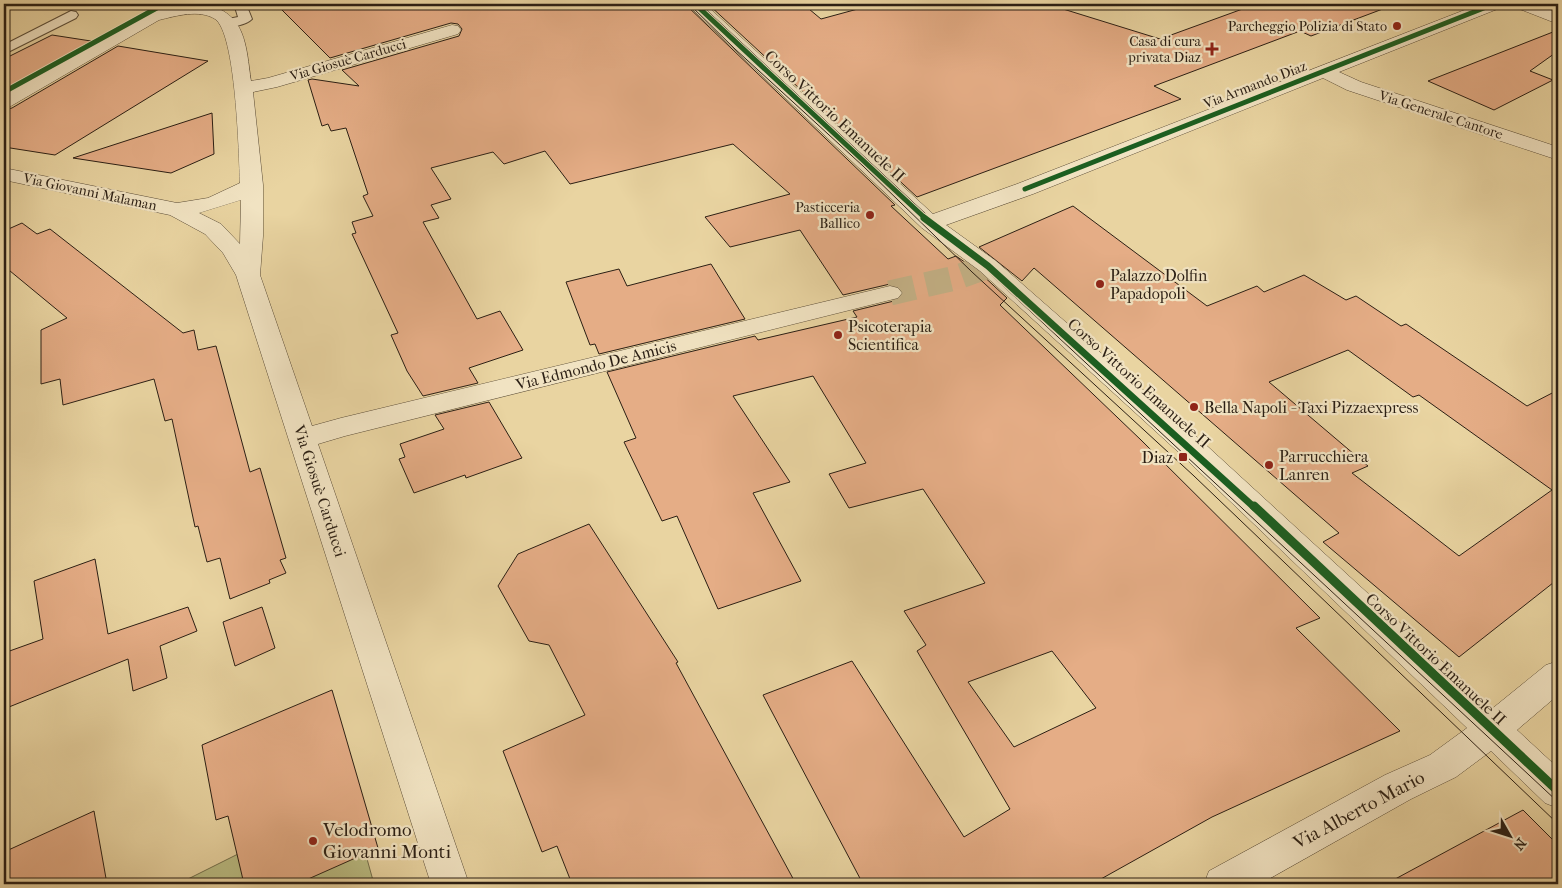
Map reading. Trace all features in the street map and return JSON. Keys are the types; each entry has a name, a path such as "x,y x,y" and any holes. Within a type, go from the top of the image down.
{"street":[{"path":"4,102 177,4"},
{"name":"Corso Vittorio Emanuele II","path":"694,4 930,224 988,266 1196,452 1558,791"},
{"name":"Via Armando Diaz","path":"930,224 1325,72 1494,4"},
{"path":"1522,4 1558,19"},
{"name":"Via Giosuè Carducci","path":"153,16 182,10 215,13 234,9 235,35 252,185 252,231 248,275 450,884"},
{"name":"Via Giosuè Carducci","path":"242,88 270,83 452,30"},
{"name":"Via Generale Cantore","path":"1325,72 1354,86 1558,154"},
{"name":"Via Giovanni Malaman","path":"4,174 176,210 213,229 234,250 248,275"},
{"name":"Via Giovanni Malaman","path":"176,210 200,208 222,202 252,185"},
{"name":"Via Edmondo De Amicis","path":"302,439 358,422 890,294"},
{"name":"Via Alberto Mario","path":"1224,884 1398,787 1443,766 1492,730 1558,675"}],"lane":[{"path":"4,50 71,15"}],"green space":[{"name":"Velodromo Giovanni Monti","path":"350,798 374,884 178,884"}],"building":[{"path":"276,4 685,4 895,205 891,206 948,259 956,256 979,272 1007,298 1000,305 1141,440 1320,618 1296,628 1400,731 1212,817 1092,884 863,884 763,695 852,661 964,837 1010,809 917,651 926,645 904,611 985,583 923,489 849,508 829,474 866,463 813,376 733,396 790,482 753,493 801,581 718,609 677,516 662,521 624,442 636,438 607,372 755,336 758,340 857,317 853,311 898,300 903,292 898,286 890,284 843,295 800,230 730,247 705,217 790,194 733,144 570,184 545,151 504,164 493,152 431,168 451,199 431,205 439,218 423,222 477,319 500,311 523,350 469,368 478,383 423,396 407,371 391,335 398,333 352,234 356,233 352,222 373,216 363,196 368,194 346,128 331,131 328,124 322,126 308,80 359,86 342,70 459,36 462,29 458,24 451,23 330,58","holes":["1052,651 1096,708 1014,747 968,682"]},
{"path":"708,4 803,4 821,19 876,4 1047,4 1160,39 1248,7 1239,4 1388,4 1388,7 1311,36 1300,31 1154,86 1181,99 917,197"},
{"path":"1558,30 1558,51 1530,71 1553,80 1494,110 1428,81"},
{"path":"52,35 91,41 4,92 4,59"},
{"path":"118,46 208,61 55,155 4,147 4,110 12,108"},
{"path":"212,113 214,154 171,173 73,158"},
{"path":"1073,206 1207,306 1257,286 1264,292 1304,275 1346,300 1356,296 1401,326 1406,324 1527,406 1558,390 1558,579 1459,657 1323,542 1339,533 1034,268 1022,281 979,247","holes":["1348,350 1413,397 1419,395 1552,490 1459,556 1352,473 1368,466 1269,382"]},
{"path":"22,223 37,234 50,229 183,333 194,330 198,350 216,346 250,472 260,468 286,558 280,560 286,573 269,580 270,583 230,599 220,558 207,562 198,526 195,527 172,419 165,421 154,379 63,405 60,379 41,384 41,330 67,318 4,266 4,231"},
{"path":"711,264 745,319 599,354 595,344 590,345 566,282 619,269 627,286"},
{"path":"489,402 522,458 466,478 465,475 414,493 399,459 405,457 400,444 444,429 435,415"},
{"path":"589,524 678,662 676,663 796,884 572,884 557,846 542,852 503,751 585,715 549,645 529,641 498,586 518,554"},
{"path":"95,559 108,634 188,607 197,631 160,646 167,678 133,691 128,659 4,709 4,653 43,639 34,581"},
{"path":"262,607 275,648 235,666 223,622"},
{"path":"332,690 378,848 297,884 244,884 228,816 216,820 202,745"},
{"path":"1523,810 1558,845 1558,884 1386,884"},
{"path":"94,811 107,884 4,884 4,852"}],"tunnel":[{"path":"890,293 955,278 988,266"}],"tram line":[{"path":"689,4 735,49 863,166 972,272 1194,476 1558,824"},
{"path":"700,4 1558,802"}],"cycle path":[{"path":"4,92 164,4"},
{"path":"695,4 930,223 988,266 1196,452 1558,791"},
{"path":"1025,189 1494,4"}],"place":[{"name":"Parcheggio Polizia di Stato","path":"1397,26"},
{"name":"Casa di cura privata Diaz","path":"1212,49"},
{"name":"Pasticceria Ballico","path":"870,215"},
{"name":"Palazzo Dolfin Papadopoli","path":"1100,284"},
{"name":"Psicoterapia Scientifica","path":"838,335"},
{"name":"Bella Napoli - Taxi Pizzaexpress","path":"1194,407"},
{"name":"Diaz","path":"1183,457"},
{"name":"Parrucchiera Lanren","path":"1269,465"},
{"name":"Velodromo Giovanni Monti","path":"313,841"}]}
